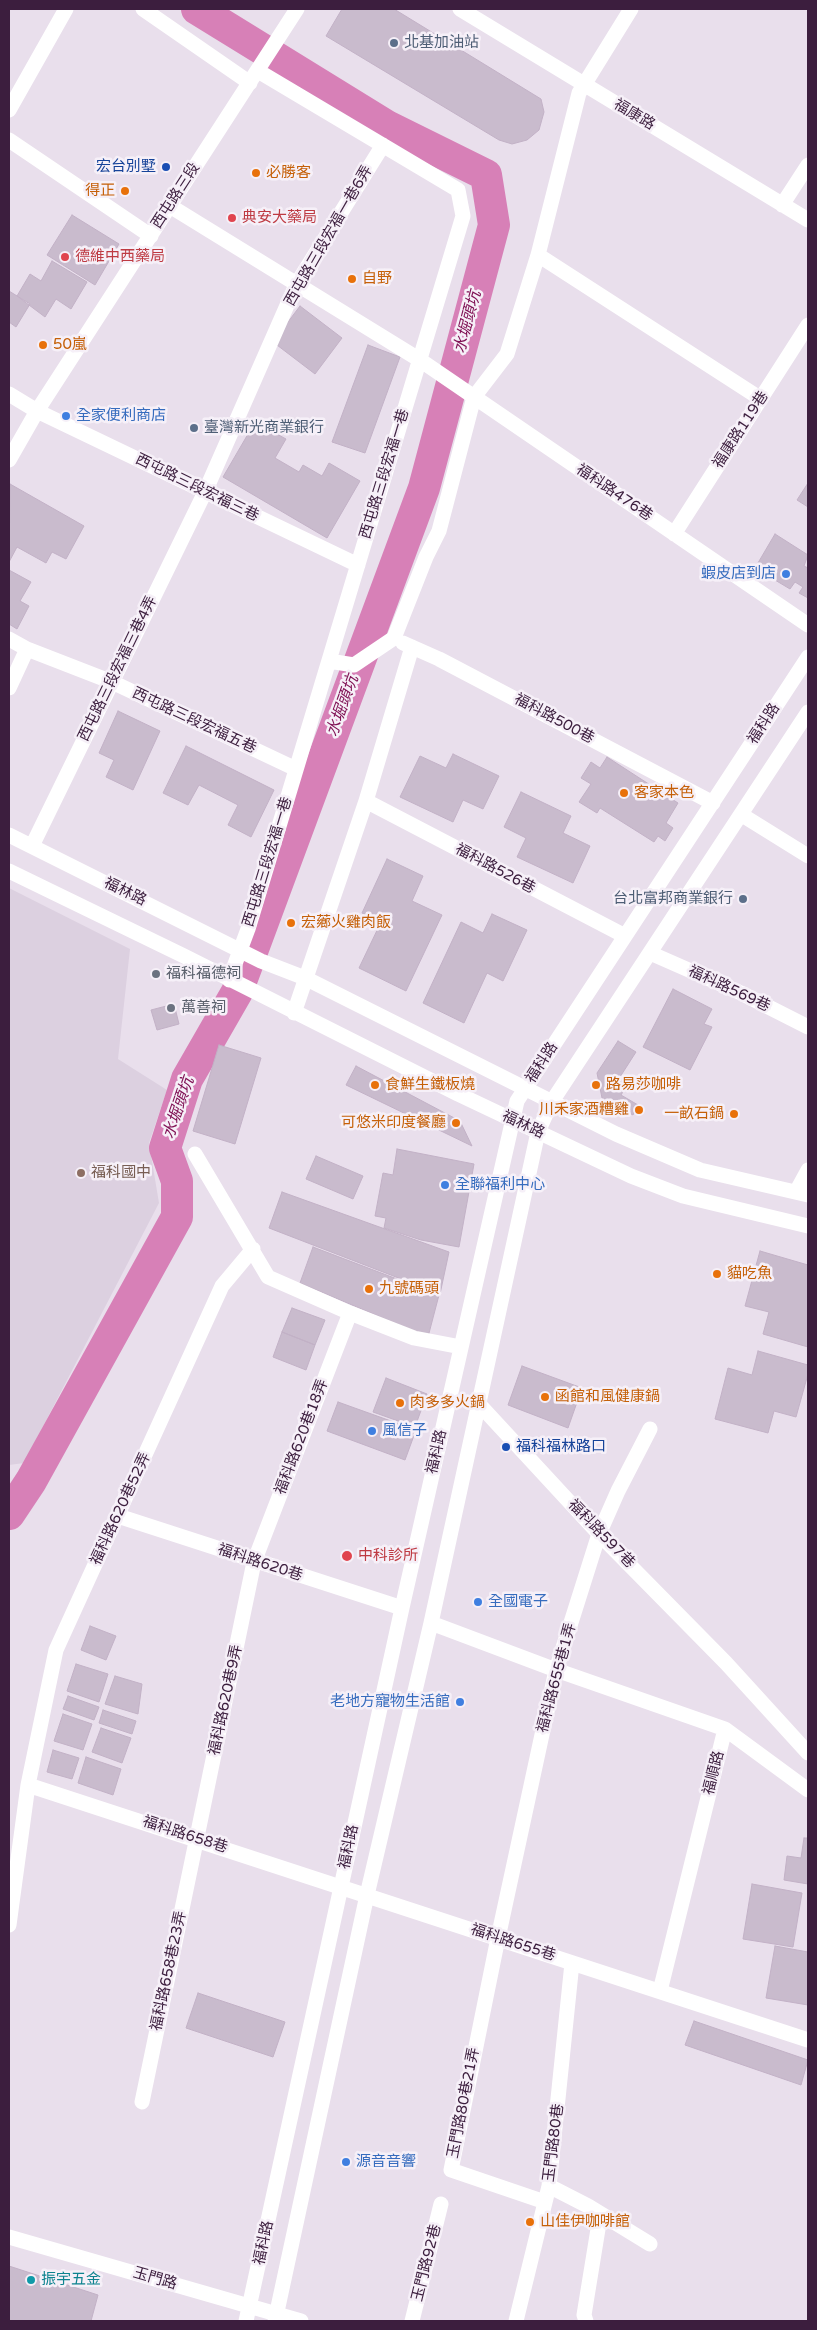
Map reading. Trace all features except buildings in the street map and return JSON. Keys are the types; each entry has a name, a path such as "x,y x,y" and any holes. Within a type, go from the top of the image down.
{"street":[{"path":"9,110 66,9"},
{"name":"西屯路三段宏福一巷","path":"143,9 258,72 458,190 463,216 423,362 358,565 240,950 229,980"},
{"name":"西屯路三段","path":"9,460 37,411 297,9"},
{"name":"福康路","path":"460,9 808,220"},
{"path":"329,660 354,665 394,638 426,557 439,531 474,397 507,354 538,255 579,93 631,9"},
{"path":"9,140 150,236"},
{"name":"西屯路三段宏福一巷6弄","path":"205,492 296,285 383,145"},
{"path":"782,205 808,165"},
{"name":"福科路476巷","path":"170,206 423,362 808,625"},
{"path":"538,255 761,399"},
{"name":"福康路119巷","path":"674,534 808,325"},
{"name":"西屯路三段宏福三巷","path":"9,394 37,411 358,565"},
{"name":"西屯路三段宏福三巷4弄","path":"32,846 205,492"},
{"name":"西屯路三段宏福五巷","path":"9,638 27,649 112,682 296,770"},
{"name":"福科路500巷","path":"394,638 439,659 713,803"},
{"path":"294,1013 304,978 366,801 412,647"},
{"path":"9,688 27,649"},
{"name":"福科路","path":"248,2314 402,1608 517,1101 808,657"},
{"name":"福科路","path":"276,2318 538,1132 551,1103 808,712"},
{"name":"福科路526巷","path":"366,801 625,936"},
{"path":"742,814 808,856"},
{"name":"福林路","path":"9,835 261,961 304,978"},
{"name":"福林路","path":"9,870 294,1013 631,1176 669,1192 808,1226"},
{"name":"福科路569巷","path":"650,953 741,993 808,1027"},
{"path":"304,978 551,1103 616,1134 700,1170 802,1193 808,1170"},
{"path":"195,1154 268,1277 350,1313 414,1338 461,1347"},
{"name":"福科路620巷52弄","path":"9,1925 28,1785 56,1650 222,1286 253,1249"},
{"name":"福科路620巷18弄","path":"254,1562 350,1313"},
{"name":"福科路597巷","path":"478,1403 599,1534 726,1663 808,1753"},
{"name":"福科路655巷1弄","path":"498,1938 556,1670 599,1534 618,1491 650,1428"},
{"name":"福科路620巷","path":"118,1516 254,1562 402,1608"},
{"name":"福科路620巷9弄","path":"197,1839 254,1562"},
{"path":"431,1623 556,1670 726,1729 808,1790"},
{"name":"福順路","path":"660,1991 726,1729"},
{"name":"福科路658巷","path":"28,1785 368,1895"},
{"name":"福科路658巷23弄","path":"142,2102 197,1839"},
{"name":"福科路655巷","path":"368,1895 808,2040"},
{"name":"玉門路80巷21弄","path":"498,1938 451,2170 545,2202"},
{"name":"玉門路80巷","path":"516,2321 549,2186 572,1962"},
{"path":"549,2186 588,2206 650,2244"},
{"name":"玉門路92巷","path":"412,2321 441,2204"},
{"path":"586,2321 584,2316 598,2223"},
{"name":"玉門路","path":"9,2237 248,2314 301,2321"}],"shaded area":[{"name":"福科國中","path":"9,888 130,949 118,1059 167,1090 149,1143 159,1203 24,1463 9,1465"}],"waterway":[{"name":"水堀頭坑","path":"9,1514 31,1481 177,1217 177,1181 165,1148 187,1079 237,992 424,488 494,225 486,175 387,126 197,9"}],"place":[{"name":"北基加油站","path":"394,43"},
{"name":"宏台別墅","path":"166,167"},
{"name":"必勝客","path":"256,173"},
{"name":"得正","path":"125,191"},
{"name":"典安大藥局","path":"232,218"},
{"name":"德維中西藥局","path":"65,257"},
{"name":"自野","path":"352,279"},
{"name":"50嵐","path":"43,345"},
{"name":"全家便利商店","path":"66,416"},
{"name":"臺灣新光商業銀行","path":"194,428"},
{"name":"蝦皮店到店","path":"786,574"},
{"name":"客家本色","path":"624,793"},
{"name":"台北富邦商業銀行","path":"743,899"},
{"name":"宏薌火雞肉飯","path":"291,923"},
{"name":"福科福德祠","path":"156,974"},
{"name":"萬善祠","path":"171,1008"},
{"name":"食鮮生鐵板燒","path":"375,1085"},
{"name":"路易莎咖啡","path":"596,1085"},
{"name":"川禾家酒糟雞","path":"639,1110"},
{"name":"一畝石鍋","path":"734,1114"},
{"name":"可悠米印度餐廳","path":"456,1123"},
{"name":"福科國中","path":"81,1173"},
{"name":"全聯福利中心","path":"445,1185"},
{"name":"貓吃魚","path":"717,1274"},
{"name":"九號碼頭","path":"369,1289"},
{"name":"函館和風健康鍋","path":"545,1397"},
{"name":"肉多多火鍋","path":"400,1403"},
{"name":"風信子","path":"372,1431"},
{"name":"福科福林路口","path":"506,1447"},
{"name":"中科診所","path":"347,1556"},
{"name":"全國電子","path":"478,1602"},
{"name":"老地方寵物生活館","path":"460,1702"},
{"name":"源音音響","path":"346,2162"},
{"name":"山佳伊咖啡館","path":"530,2222"},
{"name":"振宇五金","path":"31,2280"}]}
